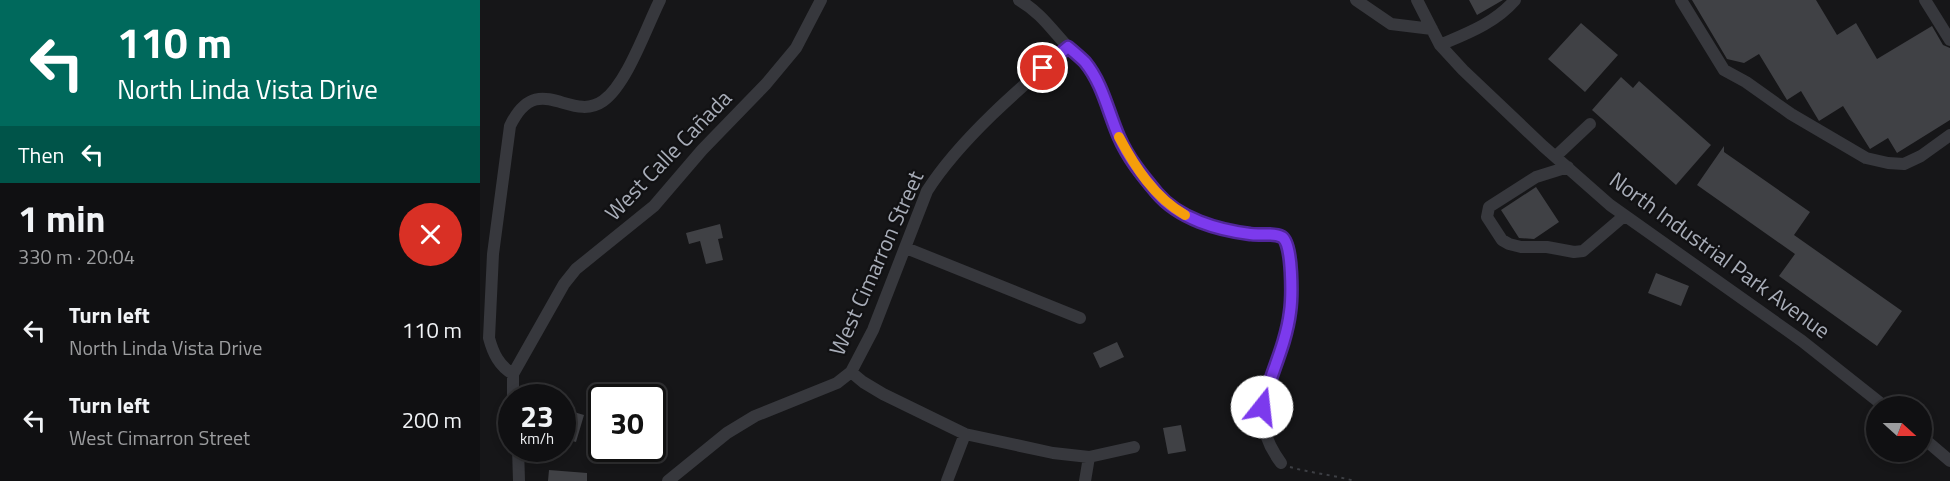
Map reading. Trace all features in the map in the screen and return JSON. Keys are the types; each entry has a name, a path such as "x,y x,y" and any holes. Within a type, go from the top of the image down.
{"street":[{"path":"513,374 503,368 492,349 489,338 493,254 510,126 524,104 536,99 550,99 583,106 593,106 603,101 616,90 626,73 660,0"},
{"name":"West Calle Cañada","path":"513,384 513,374 564,284 576,269 654,206 702,150 766,84 796,48 821,0"},
{"path":"1356,0 1391,24 1432,29"},
{"name":"North Industrial Park Avenue","path":"1417,0 1440,45 1463,70 1624,216 1802,341 1871,396"},
{"path":"1440,45 1482,27 1507,10 1515,0"},
{"path":"1681,0 1724,70 1746,82 1791,114 1866,158 1888,164 1904,164 1921,156 1950,135"},
{"path":"1925,0 1950,40"},
{"path":"1024,1 1047,21 1068,47 1085,62 1097,80 1118,136 1134,165 1159,196 1183,214 1210,225 1252,235 1276,235 1283,237 1287,243 1290,258 1291,310 1285,338 1266,388 1262,407 1269,448 1281,463"},
{"name":"West Cimarron Street","path":"668,481 727,433 755,416 837,383 851,372 873,330 927,191 940,171 1030,79 1068,47"},
{"path":"1556,156 1590,124"},
{"path":"1568,167 1536,177 1489,207 1487,217 1502,240 1521,247 1583,251 1624,216"},
{"path":"906,248 1080,318"},
{"path":"851,372 883,394 965,434 1053,453 1089,457 1134,447"},
{"path":"947,481 965,434"},
{"path":"1932,446 1950,461"},
{"path":"1085,481 1089,457"},
{"path":"518,462 519,481"}],"path":[{"path":"1281,463 1307,472 1354,481"}],"building":[{"path":"1469,0 1503,0 1477,15"},
{"path":"1692,0 1816,0 1837,35 1856,23 1877,59 1932,26 1943,45 1950,48 1950,120 1897,153 1888,138 1870,149 1843,106 1819,121 1801,91 1787,100 1759,54 1744,63 1727,59"},
{"path":"1581,23 1618,55 1585,92 1548,59"},
{"path":"1621,77 1633,88 1639,81 1711,145 1676,185 1592,110"},
{"path":"1724,146 1724,152 1810,212 1794,235 1902,311 1877,346 1779,276 1795,254 1697,185"},
{"path":"1536,187 1559,222 1534,239 1519,238 1501,210"},
{"path":"720,224 723,238 718,239 723,260 706,264 700,241 689,244 686,233"},
{"path":"1656,273 1689,286 1681,306 1648,293"},
{"path":"1117,342 1124,357 1100,368 1093,353"},
{"path":"576,413 584,415 576,442"},
{"path":"1181,425 1186,451 1168,454 1163,428"},
{"path":"549,470 587,473 587,481 548,481"}],"slow traffic":[{"path":"1119,137 1134,165 1159,196 1185,215"}],"route":[{"path":"1043,68 1068,47 1085,62 1097,80 1118,136 1134,165 1159,196 1183,214 1220,228 1252,235 1276,235 1283,237 1287,243 1290,258 1291,310 1285,338 1266,388 1262,407"}]}
